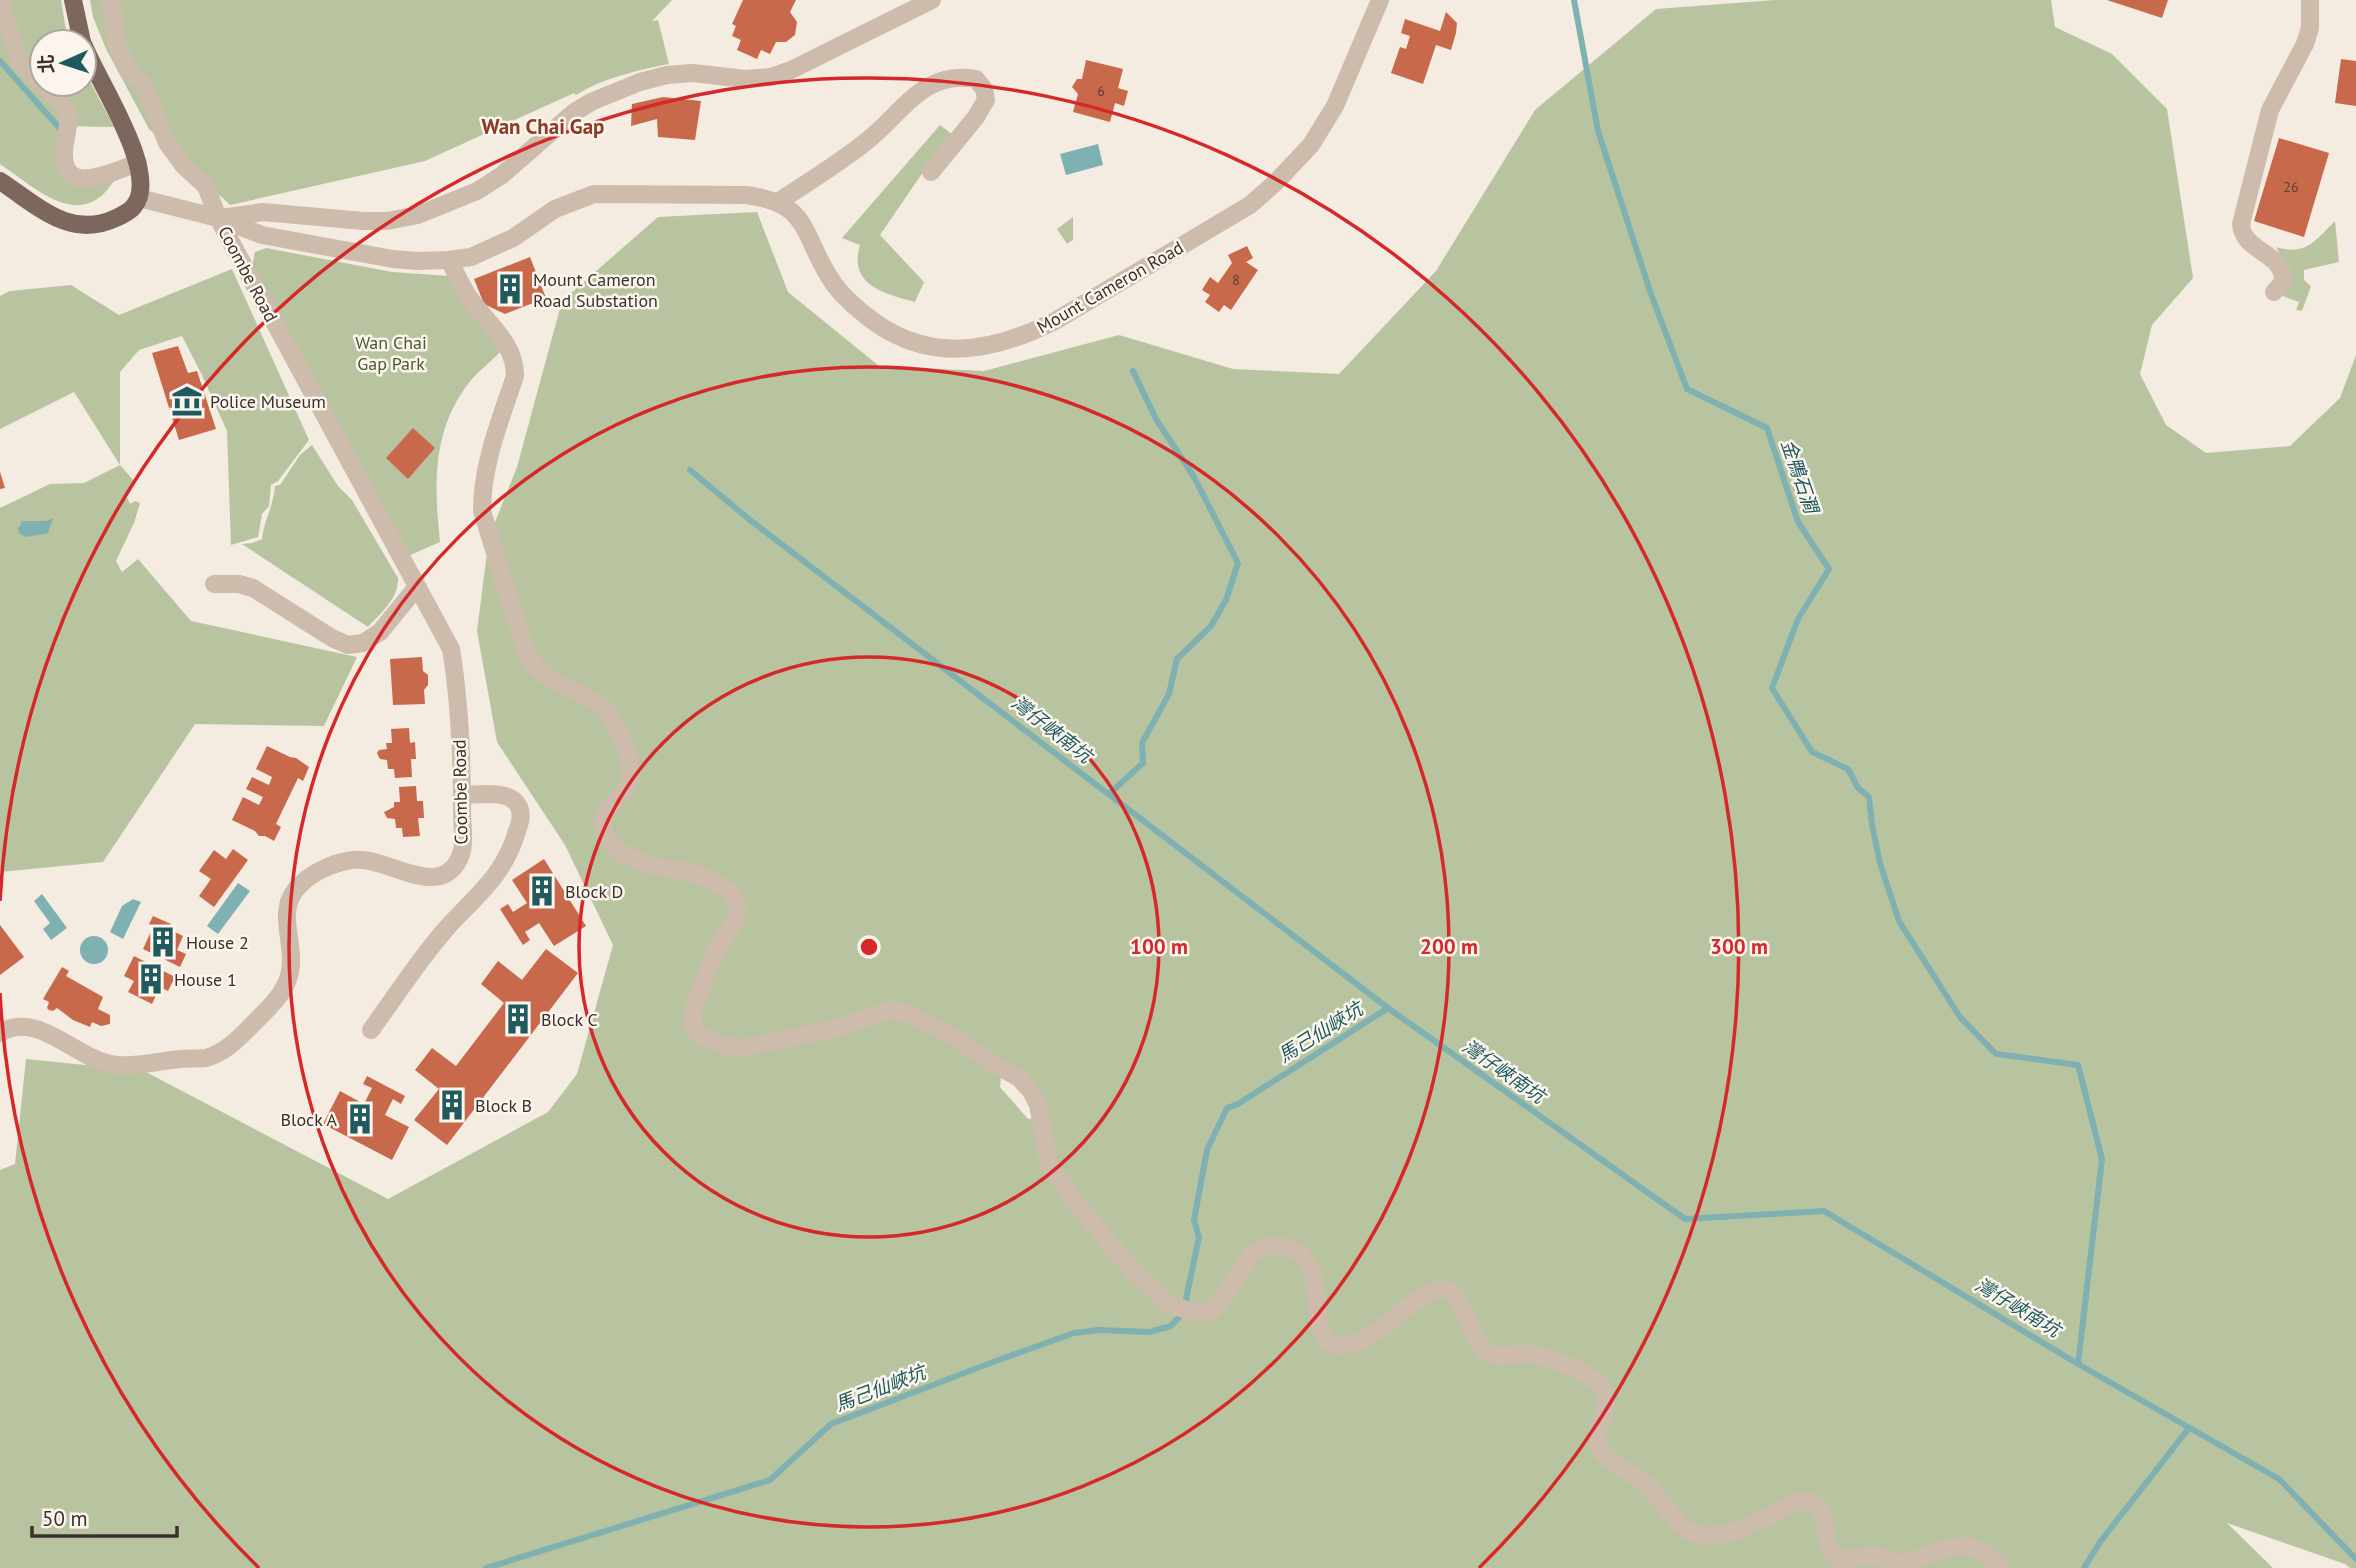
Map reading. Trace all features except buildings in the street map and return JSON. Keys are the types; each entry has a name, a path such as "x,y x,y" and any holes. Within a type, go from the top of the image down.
{"main road":[{"path":"73,0 79,28"},
{"path":"0,181 64,223 98,225 113,220 134,206 139,198 141,179 138,163 129,136 98,74"}],"street":[{"name":"Coombe Road","path":"0,1033 9,1028 23,1026 44,1032 97,1059 116,1065 206,1058 235,1042 281,995 289,978 292,958 285,922 286,909 298,886 309,877 340,862 361,859 426,878 446,874 459,859 462,849 460,738 456,677 451,649 218,218 206,186 183,165 167,143 143,83 132,74 121,57 115,39 113,11 108,0"},
{"path":"218,218 263,212 387,221 418,215 459,200 502,175 573,113 591,102 640,82 667,75 693,73 745,79 771,77 791,70 933,0"},
{"name":"Mount Cameron Road","path":"778,202 800,219 828,275 846,299 890,333 910,342 956,350 981,347 1028,335 1251,205 1275,183 1311,145 1335,106 1381,0"},
{"path":"2274,292 2283,282 2284,273 2279,264 2246,239 2241,224 2270,110 2305,44 2310,29 2310,0"},
{"path":"0,2 19,60 68,113 64,154 70,172 78,178 88,180 138,163"},
{"path":"139,198 218,218 262,235 362,254 393,259 449,260 471,257 513,238 555,209 594,194 746,195 778,202 870,139 917,93 947,78 976,79 984,89 986,100 976,117 931,172"},
{"path":"449,260 469,298 509,347 515,364 515,376 486,464 482,511 524,645 532,664 547,678 601,706 613,721 631,766 631,776 625,792 604,815 603,829 607,839 623,853 640,862 690,872 718,883 729,891 736,901 735,921 714,953 693,1010 693,1027 701,1035 729,1047 741,1048 842,1027 890,1010 902,1011 955,1037 1024,1082 1038,1105 1046,1158 1058,1180 1135,1273 1166,1302 1188,1311 1208,1313 1223,1300 1250,1257 1260,1250 1275,1246 1295,1252 1310,1267 1316,1287 1322,1331 1328,1341 1336,1345 1348,1344 1366,1337 1415,1301 1435,1290 1445,1290 1453,1294 1459,1302 1474,1336 1486,1352 1498,1356 1526,1353 1541,1356 1586,1374 1600,1384 1605,1391 1607,1403 1597,1434 1596,1443 1600,1451 1649,1487 1677,1521 1690,1532 1704,1536 1721,1534 1773,1515 1793,1503 1805,1501 1814,1504 1820,1511 1827,1546 1833,1556 1840,1560 1873,1555 1903,1564 1948,1548 1969,1546 1987,1554 2001,1568"},
{"path":"214,584 253,587 332,638 348,645 363,643 380,632 416,588"},
{"path":"371,1030 445,930 494,878 511,850 521,818 514,801 503,795 462,795"}],"green space":[{"path":"0,0 61,0 66,28 28,28 28,98 98,97 114,127 56,126 62,133 58,165 115,179 102,195 88,203 74,205 59,202 44,194 0,164"},
{"path":"90,0 672,0 652,21 658,20 669,64 621,75 576,95 574,93 425,161 230,205 149,129 106,49 93,17"},
{"path":"1775,0 2051,0 2055,27 2112,54 2167,109 2193,278 2152,325 2140,374 2166,425 2206,453 2290,446 2340,398 2356,355 2356,1568 2227,1523 2273,1568 0,1568 0,1170 15,1164 26,1059 144,1071 388,1199 548,1112 577,1074 613,945 565,845 497,742 477,631 489,537 517,467 562,301 658,217 757,212 788,292 879,366 984,371 1119,335 1233,369 1339,374 1436,271 1535,110 1656,9","holes":["1008,1069 1026,1076 1036,1085 1045,1117 1028,1119 1000,1087 1001,1074"]},
{"path":"940,125 953,135 923,172 880,235 924,282 915,302 871,286 859,270 860,245 842,238"},
{"path":"1073,217 1073,240 1067,244 1057,229"},
{"path":"2335,221 2339,262 2304,270 2304,280 2311,286 2302,311 2296,310 2299,302 2280,295 2288,272 2276,247 2295,250 2303,248"},
{"name":"Wan Chai Gap Park","path":"266,248 392,272 449,276 503,349 468,384 448,421 438,460 440,542 408,556 252,267 255,252"},
{"path":"232,269 309,440 278,481 271,485 269,506 262,514 258,537 231,545 227,431 182,336 139,350 120,372 120,465 74,392 0,429 0,296 10,291 71,285 119,315"},
{"path":"312,445 338,486 352,500 398,578 392,599 368,627 242,544 262,539 275,486 280,485 300,455"},
{"path":"120,465 135,482 126,495 130,504 135,501 140,503 134,523 116,561 122,572 138,559 191,621 357,657 324,726 195,724 103,862 0,872 0,508 50,484 84,483"}],"water":[{"path":"1098,144 1103,165 1066,175 1060,154"},
{"path":"53,518 48,533 26,537 20,534 18,529 22,521 46,521"},
{"path":"238,883 250,891 218,934 207,926"},
{"path":"42,894 67,928 51,940 43,929 50,923 34,901"},
{"path":"133,899 141,902 123,939 110,932 122,906"},
{"path":"94,936 104,940 108,950 104,960 94,964 84,960 80,950 84,940"}],"waterway":[{"name":"金鴨石澗","path":"1574,0 1598,131 1651,294 1687,389 1767,428 1798,522 1829,569 1798,619 1772,688 1812,752 1848,769 1858,788 1869,797 1880,863 1899,921 1960,1017 1996,1054 2078,1065 2102,1159 2078,1364"},
{"path":"0,61 63,132"},
{"path":"1109,794 1143,763 1142,743 1169,694 1177,659 1211,626 1226,600 1238,563 1194,477 1156,419 1133,371"},
{"name":"灣仔峽南坑","path":"690,470 750,520 1388,1008 1685,1219 1824,1211 2078,1364 2279,1479 2356,1559"},
{"name":"馬己仙峽坑","path":"1185,1304 1199,1237 1194,1220 1207,1150 1227,1108 1238,1104 1388,1008"},
{"name":"馬己仙峽坑","path":"486,1568 770,1480 831,1424 993,1362 1074,1333 1098,1330 1150,1332 1171,1326 1181,1315"},
{"path":"2084,1568 2100,1542 2189,1428"}],"place":[{"name":"Mount Cameron Road Substation","path":"510,289"},
{"name":"Police Museum","path":"187,401"},
{"name":"Block D","path":"542,891"},
{"name":"House 2","path":"163,942"},
{"name":"House 1","path":"151,979"},
{"name":"Block C","path":"518,1019"},
{"name":"Block B","path":"452,1105"},
{"name":"Block A","path":"360,1119"}],"district":[{"name":"Wan Chai Gap","path":"543,126"}]}
